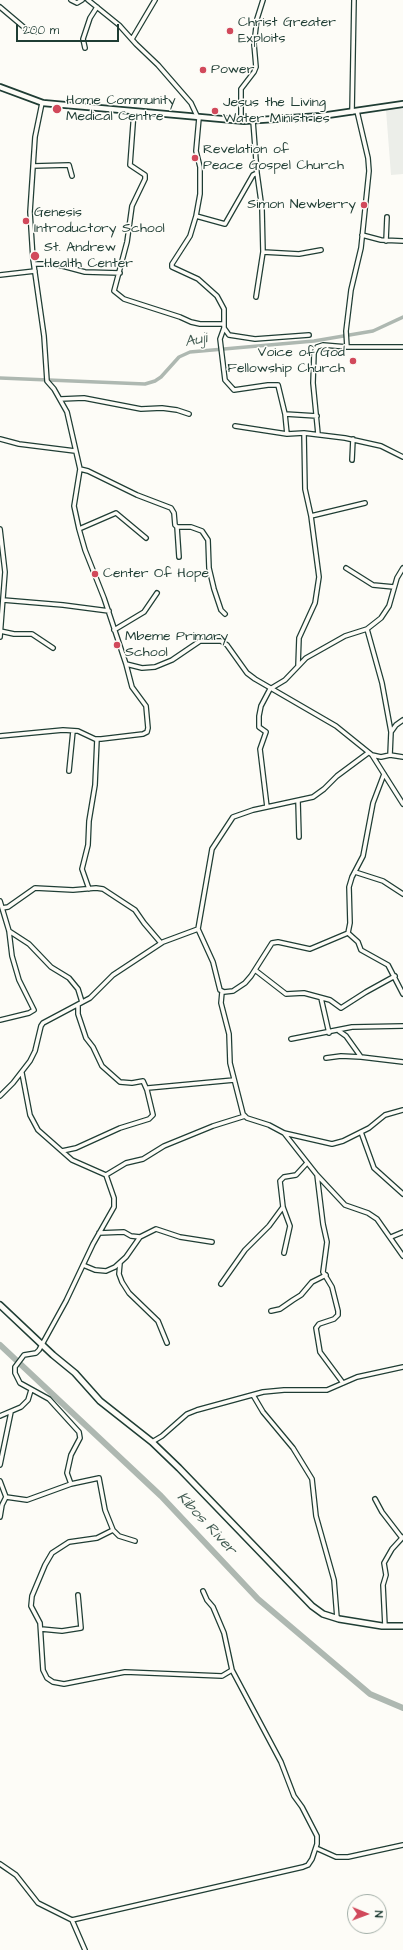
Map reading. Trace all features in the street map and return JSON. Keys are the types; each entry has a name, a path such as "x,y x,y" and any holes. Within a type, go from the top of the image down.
{"main road":[{"path":"0,1305 75,1373 100,1401 152,1442 180,1468 312,1606 323,1614 337,1618 384,1626 403,1626"}],"street":[{"path":"71,0 77,3 82,0"},
{"path":"88,0 119,24 149,55 186,96 199,118 196,151 200,169 200,194 196,216 190,236 173,262 172,267 198,279 211,290 224,309 224,326 220,339 225,380 234,390 278,385 285,414 287,434"},
{"path":"132,39 155,0"},
{"path":"241,121 241,88 254,72 256,66 254,44 257,19 263,0"},
{"path":"352,112 354,0"},
{"path":"0,7 26,30 35,32"},
{"path":"85,48 85,34 97,7"},
{"path":"0,87 42,103 241,121 289,119 352,112 403,104"},
{"path":"0,736 52,730 78,731 97,739 143,734 147,732 146,706 132,687 109,611 79,529 74,506 80,469 67,412 61,399 47,381 44,336 34,264 30,212 35,137 42,103"},
{"path":"134,111 130,164 145,175 145,178 132,206 127,242 114,291 124,299 191,322 224,326"},
{"path":"347,347 346,331 352,284 358,261 362,235 368,162 358,111"},
{"path":"253,121 256,173 262,210 264,252 256,297"},
{"path":"33,166 70,165 72,176"},
{"path":"196,216 225,224 253,175 256,173"},
{"path":"386,241 387,217"},
{"path":"362,235 386,241 403,241"},
{"path":"264,252 299,254 321,250"},
{"path":"34,264 55,264 85,272 120,273"},
{"path":"0,275 35,271"},
{"path":"224,326 229,335 240,338 255,339 310,335"},
{"path":"318,434 313,383 315,349 323,345 347,347 403,347"},
{"path":"61,399 84,398 141,409 162,408 177,410 189,414"},
{"path":"285,414 317,416"},
{"path":"235,426 287,434 318,434 353,440 381,446 403,457"},
{"path":"298,666 299,638 315,603 319,577 311,516 305,489 304,433"},
{"path":"0,439 19,444 76,451"},
{"path":"352,460 353,440"},
{"path":"80,469 88,470 137,495 171,508 174,513 175,525 177,527 179,557"},
{"path":"311,516 365,502"},
{"path":"79,529 116,513 146,538"},
{"path":"177,527 191,527 200,529 208,540 209,568 220,610 224,614"},
{"path":"0,529 5,572 0,637"},
{"path":"346,568 373,585 394,587"},
{"path":"267,807 260,749 266,732 259,727 259,716 261,706 270,689 285,680 306,658 321,651 333,642 367,628 381,618 389,606 394,587 403,568"},
{"path":"114,630 144,612 156,593"},
{"path":"3,600 63,605 109,611"},
{"path":"367,628 382,683 391,732 390,755"},
{"path":"0,631 32,634 53,648"},
{"path":"126,664 142,668 155,667 172,660 200,641 214,640 227,644 247,673 270,689 336,726 370,754 403,804"},
{"path":"391,732 396,725 403,720"},
{"path":"68,771 73,731"},
{"path":"89,889 82,869 88,845 89,821 96,785 97,739"},
{"path":"245,1116 230,1063 228,1034 221,1003 222,992 213,962 198,929 213,847 233,817 267,807 298,801 318,794 330,782 370,754 385,757 390,755 403,757"},
{"path":"348,933 350,923 349,887 363,856 373,803 384,774"},
{"path":"298,801 299,837"},
{"path":"355,872 383,881 403,894"},
{"path":"2,908 8,907 35,888 73,890 103,889 116,899 131,907 162,943"},
{"path":"0,900 9,931 12,956 19,980 34,1010 29,1013 0,1020"},
{"path":"0,1096 22,1073 35,1050 41,1026 49,1019 90,998 113,975 162,943 198,929"},
{"path":"9,931 28,944 51,967 69,978 78,989 82,1002"},
{"path":"222,992 238,989 248,980 272,943 278,942 310,949 348,933"},
{"path":"348,933 358,942 361,950 388,965 403,994"},
{"path":"255,970 286,994 301,993 330,1000 342,1008 366,992 395,976"},
{"path":"321,998 329,1033"},
{"path":"62,1151 76,1148 120,1128 149,1119 153,1115 147,1090 143,1081 132,1083 120,1082 102,1066 93,1047 86,1038 78,1014 78,1005"},
{"path":"291,1039 329,1033 352,1027 403,1026"},
{"path":"339,1031 346,1036 361,1058"},
{"path":"326,1058 341,1056 403,1062"},
{"path":"22,1073 32,1123 48,1141 72,1160 106,1175 115,1203 66,1301 42,1344 36,1353 24,1355 16,1364 14,1370 20,1383 49,1399 79,1432 80,1438 71,1455 66,1473 71,1484"},
{"path":"148,1088 234,1080"},
{"path":"106,1175 126,1163 143,1159 164,1146 213,1126 245,1116 269,1125 284,1133 332,1144 343,1141 361,1132 385,1115 403,1110"},
{"path":"361,1132 374,1168 403,1194"},
{"path":"284,1133 317,1175 345,1205 368,1213 377,1219 403,1256"},
{"path":"284,1253 290,1226 283,1208 281,1178 296,1175 307,1163"},
{"path":"317,1175 323,1224 327,1242 323,1268 332,1287 338,1315 334,1319 317,1325 318,1345 325,1361 343,1383"},
{"path":"221,1284 245,1250 269,1226 283,1208"},
{"path":"83,1266 95,1270 106,1270 120,1263 140,1237 156,1229 180,1237 212,1242"},
{"path":"99,1233 124,1232 131,1236 140,1237"},
{"path":"391,1237 403,1232"},
{"path":"120,1263 119,1274 122,1282 130,1294 158,1322 167,1343"},
{"path":"271,1311 280,1309 301,1295 312,1282 326,1275"},
{"path":"152,1442 162,1436 187,1414 197,1410 253,1395 284,1390 327,1390 357,1377 403,1367"},
{"path":"0,1416 21,1407 28,1400 31,1390"},
{"path":"253,1395 263,1412 293,1448 312,1479 316,1516 334,1580 337,1618"},
{"path":"0,1465 12,1412"},
{"path":"6,1497 30,1500 71,1484 99,1478 105,1510 113,1530 119,1536 135,1541"},
{"path":"0,1481 6,1497 2,1505 0,1517"},
{"path":"375,1499 382,1512 403,1538 392,1549 384,1563 386,1575 384,1585 384,1626"},
{"path":"113,1530 97,1538 69,1542 52,1554 45,1565 31,1602 32,1610 38,1617 41,1629 42,1670 47,1678 58,1683 88,1680 125,1672 222,1676 232,1670"},
{"path":"0,1864 16,1875 38,1903 72,1920 303,1868 308,1864 316,1848 317,1840 314,1831 294,1796 281,1762 232,1670 224,1633 214,1607 207,1600 203,1591"},
{"path":"41,1629 62,1631 81,1628 78,1595"},
{"path":"316,1848 336,1857 348,1856 403,1844"},
{"path":"72,1920 85,1950"}],"shaded area":[{"path":"403,106 403,174 391,175 386,110"}],"waterway":[{"name":"Auji","path":"0,378 145,384 155,381 161,377 179,357 190,352 314,341 373,331 403,317"},
{"name":"Kibos River","path":"0,1345 161,1496 258,1599 370,1694 403,1708"}],"place":[{"name":"Christ Greater Exploits","path":"230,31"},
{"name":"Power","path":"203,70"},
{"name":"Home Community Medical Centre","path":"57,109"},
{"name":"Jesus the Living Water Ministries","path":"215,111"},
{"name":"Revelation of Peace Gospel Church","path":"195,158"},
{"name":"Simon Newberry","path":"364,205"},
{"name":"Genesis Introductory School","path":"26,221"},
{"name":"St. Andrew Health Center","path":"35,256"},
{"name":"Voice of God Fellowship Church","path":"353,361"},
{"name":"Center Of Hope","path":"95,574"},
{"name":"Mbeme Primary School","path":"117,645"}]}
